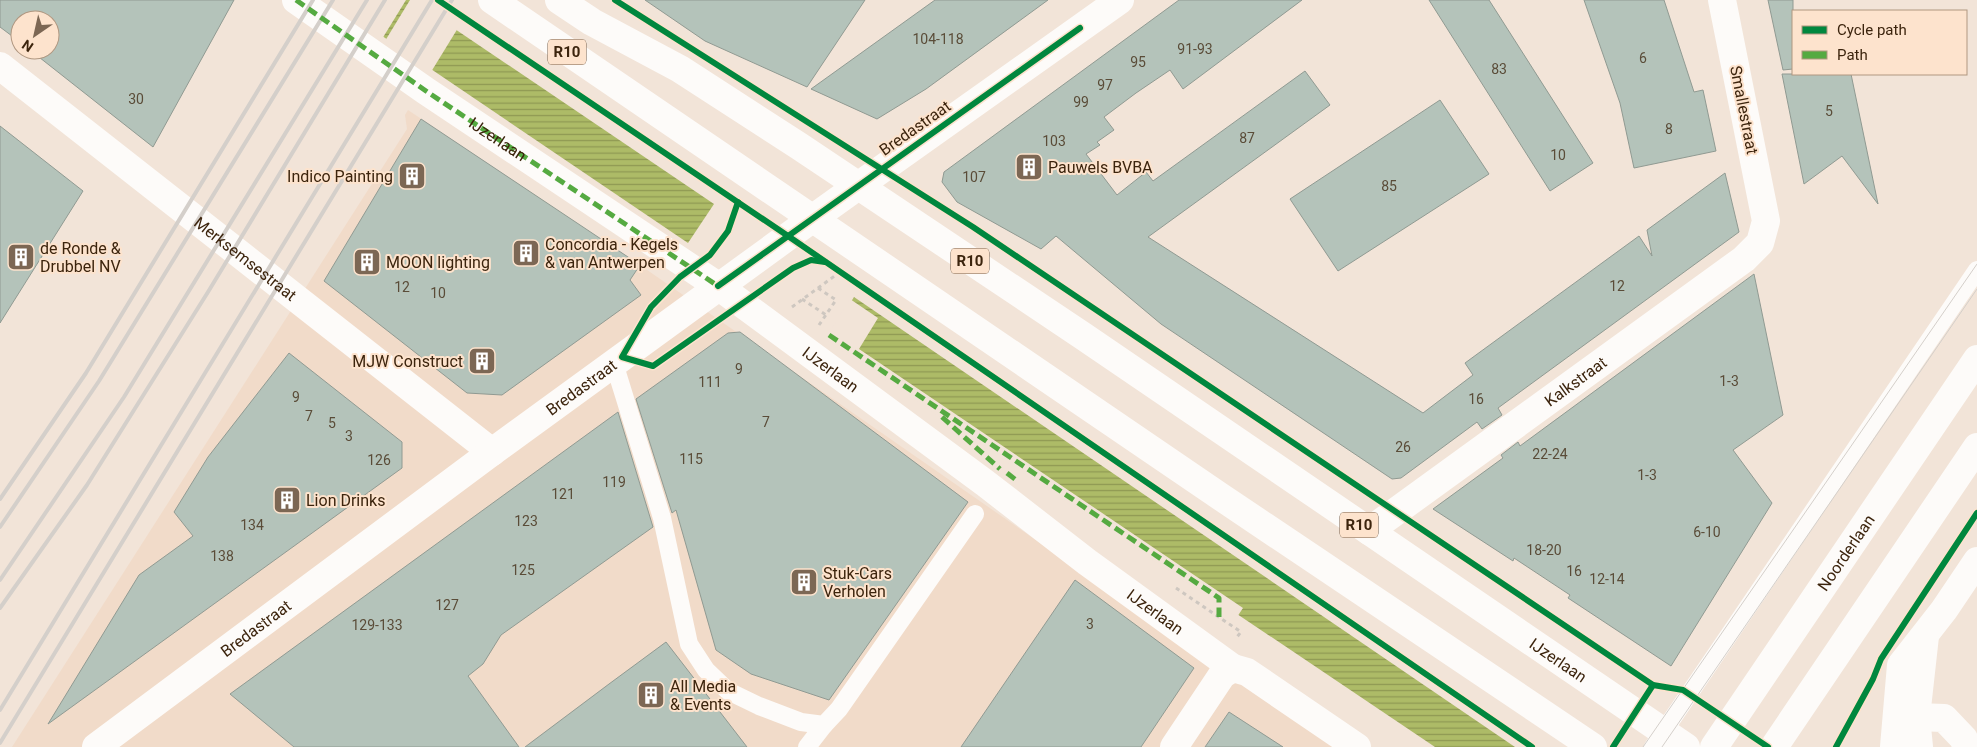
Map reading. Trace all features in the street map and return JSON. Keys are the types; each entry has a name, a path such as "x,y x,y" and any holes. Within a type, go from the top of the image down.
{"street":[{"name":"IJzerlaan","path":"296,0 718,286 985,483 1087,562 1233,668 1247,672 1357,747"},
{"name":"R10","path":"492,0 812,219 1594,747"},
{"name":"R10","path":"559,0 592,22 680,68 858,186"},
{"name":"Bredastraat","path":"96,747 718,286 1120,0"},
{"name":"Smallestraat","path":"1722,0 1766,221"},
{"name":"Merksemsestraat","path":"0,66 492,452"},
{"name":"IJzerlaan","path":"858,186 1369,532 1658,739 1686,747"},
{"name":"Kalkstraat","path":"1369,532 1744,260 1760,243 1766,221"},
{"name":"Noorderlaan","path":"1714,747 1977,359"},
{"path":"1774,747 1977,447"},
{"path":"1902,729 1925,636 1977,561"},
{"path":"1174,747 1222,675 1233,668"},
{"path":"1902,729 1944,718 1964,739 1966,747"},
{"path":"1902,729 1919,747"}],"lane":[{"path":"1658,739 1977,270"},
{"path":"614,363 662,518 689,644 706,670 728,691 759,706 792,718 824,725"},
{"path":"807,747 824,725 840,709 975,514"}],"path":[{"path":"833,267 848,277"},
{"path":"769,324 840,272"},
{"path":"816,330 836,300 818,288"},
{"path":"802,299 826,315"}],"shaded area":[{"path":"329,0 412,0 714,204 688,243"},
{"path":"408,110 640,265 1337,747 12,747 407,129 405,115"},
{"path":"854,297 1515,747 1435,747 828,339"}],"pier":[{"path":"326,0 406,0 382,39"},
{"path":"410,0 416,0 458,28 431,72 385,41"},
{"path":"850,299 878,318 859,349 1243,608 1237,617 827,341 826,338"}],"building":[{"path":"0,0 234,0 153,147 43,60 60,60 60,10 10,10 10,34 0,27"},
{"path":"645,0 865,0 807,87 705,41"},
{"path":"935,0 1048,0 926,89 877,119 811,89"},
{"path":"1179,0 1302,0 1183,89 1170,70 1136,93 1104,117 1114,130 1097,142 1100,145 1086,154 1117,195 1146,172 1153,181 1305,71 1330,105 1148,237 1423,413 1473,375 1465,363 1639,236 1652,256 1647,230 1725,173 1739,232 1498,408 1502,415 1482,429 1477,422 1401,478 1392,479 1161,324 1056,236 1041,249 957,202 942,182 944,172"},
{"path":"1429,0 1489,0 1593,163 1550,191"},
{"path":"1584,0 1664,0 1694,92 1703,90 1716,151 1634,168 1620,103"},
{"path":"1768,0 1793,0 1792,69 1783,70"},
{"path":"1782,74 1851,75 1878,204 1842,156 1804,184"},
{"path":"1440,100 1489,174 1338,271 1290,199"},
{"path":"421,119 640,265 630,280 641,295 502,395 467,393 324,281"},
{"name":"de Ronde & Drubbel NV","path":"0,126 83,191 0,323"},
{"path":"1754,274 1783,415 1733,450 1772,503 1671,666 1568,598 1570,595 1514,558 1513,561 1433,509 1503,458 1501,455 1518,442 1520,446"},
{"name":"Stuk-Cars Verholen","path":"740,332 968,502 829,700 751,674 716,650 676,510 672,513 636,399 728,333"},
{"path":"289,353 402,442 402,468 48,724 139,575 193,536 174,512 208,457"},
{"path":"618,412 653,527 501,635 483,664 468,676 519,747 294,747 230,694"},
{"path":"1075,580 1194,668 1141,747 961,747"},
{"name":"All Media & Events","path":"666,642 747,747 525,747 609,684"},
{"path":"1229,712 1283,747 1205,747"}],"tram line":[{"path":"1643,747 1977,264"},
{"path":"1662,747 1977,289"}],"railway":[{"path":"0,499 86,373 313,0"},
{"path":"0,527 99,381 333,0"},
{"path":"0,580 124,397 367,0"},
{"path":"0,608 87,485 208,292 385,0"},
{"path":"0,710 432,0"},
{"path":"0,743 452,0"}],"marked path":[{"path":"296,0 426,91 718,286"},
{"path":"829,335 1219,598 1219,617"},
{"path":"942,417 1000,469"},
{"path":"1007,473 1016,480"}],"cycle path":[{"path":"438,0 788,236 1532,747"},
{"path":"615,0 973,227 1653,685 1683,690 1768,747"},
{"path":"718,286 1080,28"},
{"path":"738,202 728,231 710,255 680,277 651,307 622,357 653,366 793,268 811,260 825,262"},
{"path":"1836,747 1873,679 1881,659 1977,513"},
{"path":"1613,747 1653,685"}],"place":[{"name":"Pauwels BVBA","path":"1029,167"},
{"name":"Indico Painting","path":"412,176"},
{"name":"Concordia - Kegels & van Antwerpen","path":"526,253"},
{"name":"de Ronde & Drubbel NV","path":"21,257"},
{"name":"MOON lighting","path":"367,262"},
{"name":"MJW Construct","path":"482,361"},
{"name":"Lion Drinks","path":"287,500"},
{"name":"Stuk-Cars Verholen","path":"804,582"},
{"name":"All Media & Events","path":"651,695"}]}
